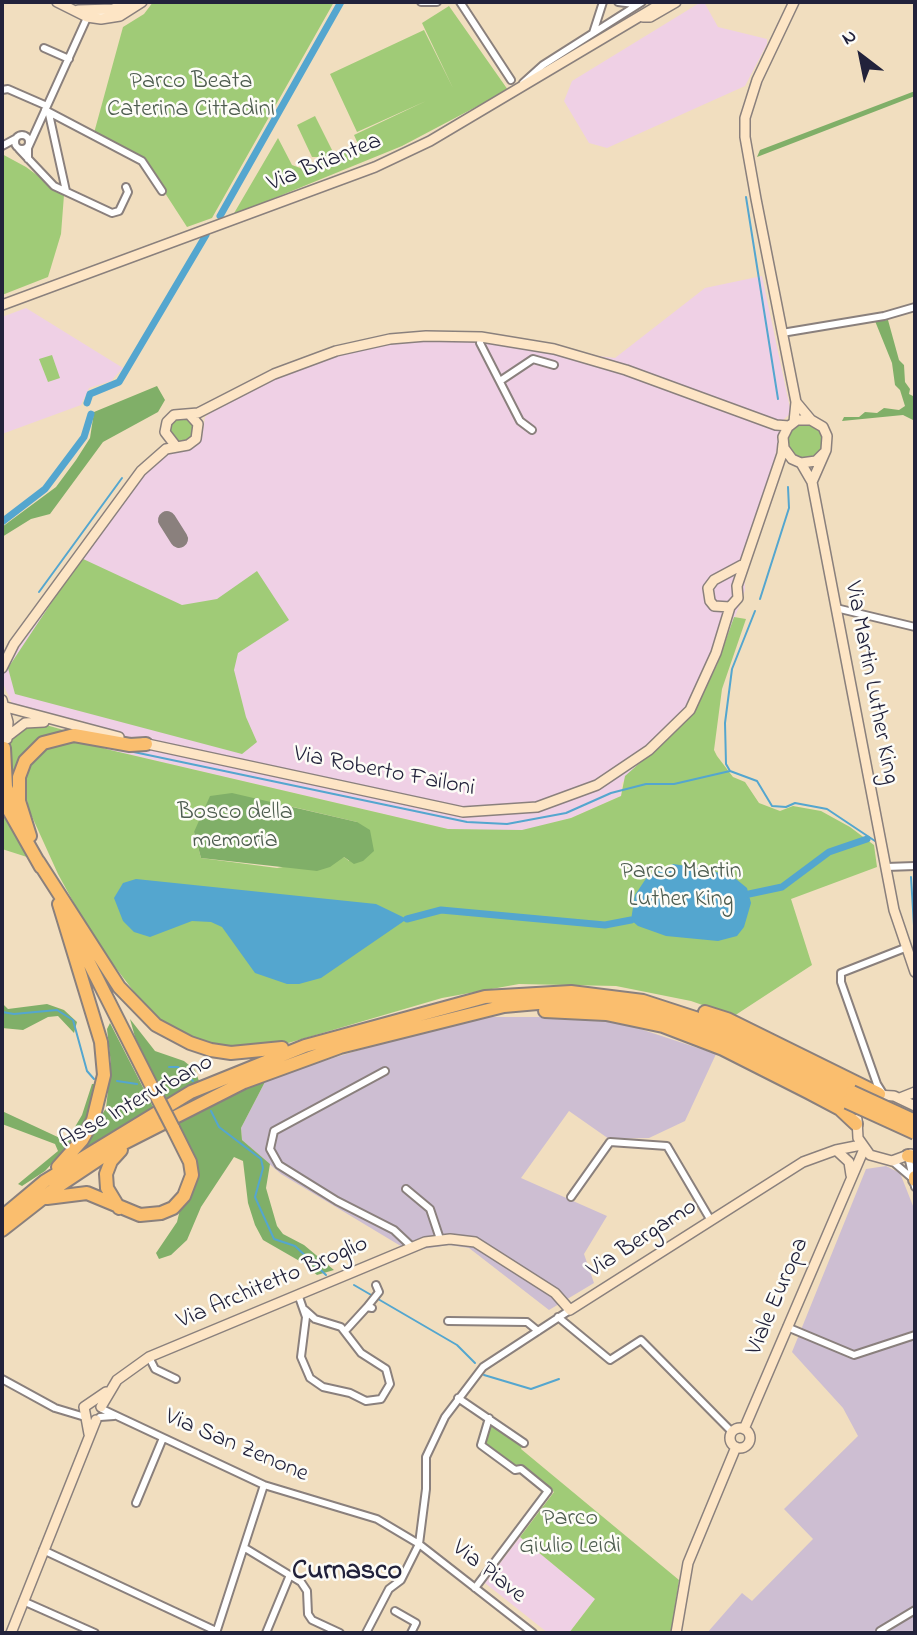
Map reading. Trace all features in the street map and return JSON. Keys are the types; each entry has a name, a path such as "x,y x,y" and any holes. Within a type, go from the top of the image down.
{"highway":[{"path":"146,744 130,745 63,736 43,743 33,751 22,768 18,791 37,858 119,987 156,1025 190,1043 231,1053 305,1046 439,1008 514,994 622,992 684,1005 727,1019 881,1094"},
{"path":"5,745 6,787 28,841"},
{"path":"2,798 37,858 192,1169 191,1181 184,1196 173,1208 150,1215 119,1208 87,1193 66,1194 37,1202"},
{"path":"45,1181 88,1130 99,1104 104,1075 101,1042 59,904"},
{"path":"603,994 681,1011 726,1028 915,1133"},
{"path":"119,1208 107,1188 108,1167 140,1134 224,1090 304,1058 458,1015 504,1006 549,1002 601,1005 655,1015 720,1038 850,1097 915,1121"},
{"path":"458,1015 546,1011 607,1014 663,1026 723,1049 785,1080 840,1109 856,1127"},
{"name":"Asse Interurbano","path":"2,1217 45,1181 191,1092 305,1046"},
{"name":"Asse Interurbano","path":"2,1230 37,1202 140,1134"}],"street":[{"path":"57,2 88,14 120,16 142,2"},
{"path":"88,14 132,2"},
{"path":"421,2 437,2"},
{"path":"460,2 511,80"},
{"path":"593,33 603,2"},
{"path":"618,2 641,3"},
{"name":"Via Briantea","path":"2,305 375,167 430,141 518,91 664,2"},
{"name":"Via Briantea","path":"643,17 650,17 676,2"},
{"path":"783,442 796,402 745,138 745,118 757,80 794,2"},
{"path":"518,91 525,79 543,65 641,3"},
{"path":"29,146 88,14"},
{"path":"44,48 69,59"},
{"path":"2,90 8,89 46,108 142,162 162,191"},
{"path":"46,108 52,118 66,191"},
{"path":"2,146 37,128"},
{"path":"20,136 28,137 28,159"},
{"path":"20,136 15,144 54,186 114,213 119,211 128,192 126,187"},
{"path":"2,146 29,146"},
{"path":"782,333 884,316 915,307"},
{"path":"159,453 167,422 174,415 190,415 210,408 274,374 345,349 408,337 481,337 554,349 616,367 776,425 811,420"},
{"path":"481,337 480,344 520,421 532,430"},
{"path":"500,381 533,359 554,365"},
{"path":"796,402 826,433 828,443 812,482"},
{"path":"2,668 14,644 118,499 159,453 175,445 188,445 196,439 198,424 210,408"},
{"path":"190,415 198,424"},
{"name":"Via Martin Luther King","path":"776,425 783,442 812,482 886,867 905,948 915,972"},
{"path":"165,432 175,445"},
{"name":"Via Roberto Failoni","path":"4,704 61,723 146,744 463,812 537,807 567,799 612,777 649,750 690,710 716,653 730,607 738,598 737,586 777,471 783,442"},
{"path":"777,471 797,462 813,463 824,453"},
{"path":"730,607 714,606 707,594 711,583 745,561"},
{"path":"723,577 737,586"},
{"path":"835,608 915,627"},
{"path":"2,656 14,644"},
{"path":"4,704 5,745"},
{"name":"Via Roberto Failoni","path":"5,745 29,722 61,723"},
{"path":"886,867 915,866"},
{"path":"905,948 841,973 841,982 881,1094 900,1098 915,1106"},
{"path":"385,1071 274,1131 270,1150 279,1165 337,1202 394,1230 411,1246"},
{"path":"900,1098 915,1092"},
{"name":"Via Bergamo","path":"836,1150 856,1127 863,1106 881,1094"},
{"path":"856,1127 863,1147 878,1159 892,1161 913,1155 915,1187"},
{"path":"571,1197 610,1142 667,1146 710,1219"},
{"name":"Via Bergamo","path":"419,1544 428,1448 477,1372 710,1219 803,1162 836,1150 863,1147"},
{"name":"Viale Europa","path":"676,1633 688,1563 736,1447 749,1443 749,1433 744,1429 850,1178 862,1160 863,1147"},
{"path":"836,1150 849,1163 850,1178"},
{"path":"850,1178 866,1164 878,1159"},
{"path":"892,1161 914,1179"},
{"path":"406,1189 430,1209 440,1239"},
{"name":"Via Architetto Broglio","path":"94,1412 109,1390 127,1371 149,1357 299,1297 411,1246 440,1239 475,1242 489,1248 555,1293 570,1310"},
{"path":"346,1330 372,1303 379,1292 376,1285"},
{"path":"299,1297 307,1323 301,1357 310,1378 323,1387 350,1393 366,1402 381,1399 390,1384 386,1369 361,1353 346,1330 315,1319 305,1310"},
{"path":"558,1317 610,1360 641,1340 733,1432"},
{"path":"448,1321 527,1322 538,1331"},
{"path":"787,1327 854,1355 915,1335"},
{"path":"149,1357 155,1369 176,1379"},
{"name":"Via San Zenone","path":"2,1379 64,1411 116,1416 264,1485 377,1519 419,1544"},
{"path":"458,1398 524,1443"},
{"path":"10,1633 89,1436 94,1412"},
{"path":"475,1588 548,1491 521,1469 515,1470 481,1445 489,1418"},
{"path":"733,1432 744,1429"},
{"path":"733,1432 731,1439 736,1447"},
{"path":"136,1503 163,1438"},
{"path":"43,1550 216,1632 264,1485"},
{"path":"366,1633 389,1589 401,1580 419,1544"},
{"name":"Via Piave","path":"419,1544 525,1631 533,1633"},
{"path":"245,1548 301,1582 307,1591 308,1614 312,1620 340,1633"},
{"path":"265,1633 290,1575"},
{"path":"23,1601 95,1633"},
{"path":"880,1631 915,1610"},
{"path":"395,1611 416,1623 411,1633"}],"shaded area":[{"path":"704,2 718,27 767,39 767,44 745,86 607,148 589,143 564,101 572,81"},
{"path":"762,276 791,413 783,420 767,493 744,561 745,590 717,665 695,707 622,783 621,796 571,818 522,831 448,829 106,749 78,739 83,721 13,706 2,681 5,668 83,553 134,485 167,451 185,451 202,438 205,417 230,398 290,370 360,347 378,347 413,340 445,338 615,358 705,288"},
{"path":"26,308 123,368 111,381 89,388 81,405 2,434 2,317"},
{"path":"489,1017 604,1017 716,1054 685,1121 649,1138 609,1139 569,1111 521,1178 607,1216 584,1254 594,1283 549,1310 469,1248 449,1245 409,1251 281,1174 242,1140 241,1128 267,1078 376,1045"},
{"path":"886,1166 900,1173 915,1211 915,1633 707,1633 742,1593 752,1601 813,1539 784,1509 858,1436 843,1408 792,1352 866,1169"},
{"path":"520,1537 595,1599 569,1633 548,1633 485,1583"}],"green space":[{"name":"Parco Beata Caterina Cittadini","path":"153,2 334,2 212,218 187,227 143,159 94,133 123,27 144,14"},
{"path":"449,6 508,90 402,146 233,215 278,138 292,165 303,169 359,146 354,135 426,101 357,132 330,74 424,30 453,88 422,23"},
{"path":"915,91 915,96 757,157 760,150"},
{"path":"315,116 334,154 327,157 312,157 297,125"},
{"path":"2,154 26,167 64,195 61,234 48,277 2,295"},
{"path":"888,320 899,360 904,365 909,394 915,397 915,421 903,415 842,421 844,417 859,417 865,412 877,413 884,408 899,410 905,406 900,390 895,385 892,363 875,321"},
{"path":"52,355 60,378 48,382 39,359"},
{"path":"157,386 165,400 158,412 103,442 50,514 31,519 2,537 2,527 56,487 76,460 90,438 94,412"},
{"path":"182,417 191,421 195,430 191,439 182,443 173,439 169,430 173,421"},
{"path":"805,423 817,429 823,441 817,453 805,459 793,453 787,441 793,429"},
{"path":"81,558 182,605 217,599 257,571 289,620 238,653 234,670 246,717 257,742 242,754 15,694 8,668"},
{"name":"Parco Martin Luther King","path":"734,617 746,619 722,689 714,750 733,777 745,782 759,803 780,811 793,806 821,811 850,827 874,845 877,867 791,899 812,965 734,1016 691,1001 616,986 519,984 442,998 278,1046 217,1046 179,1034 160,1021 138,997 93,938 58,874 29,810 25,789 27,768 45,747 78,739 106,749 448,829 522,830 571,818 621,796 625,776 668,738 695,707 717,665","holes":["289,806 357,822 349,861 344,857 277,868 201,858 194,832"]},
{"path":"39,723 67,731 43,739 13,793 8,756 11,739 27,724"},
{"name":"Bosco della memoria","path":"232,793 357,822 370,830 374,851 363,861 354,864 344,857 330,867 317,871 201,858 194,832 210,796"},
{"path":"2,802 20,841 27,857 2,849"},
{"path":"2,1003 8,1009 47,1004 64,1010 77,1022 74,1033 58,1016 48,1017 23,1030 2,1028"},
{"path":"130,1019 155,1051 184,1061 195,1070 199,1081 166,1100 135,1037"},
{"path":"110,1023 153,1107 84,1150 83,1146 106,1108 111,1064 107,1029"},
{"path":"267,1078 241,1128 242,1140 270,1164 266,1188 277,1226 283,1234 304,1245 334,1270 317,1275 303,1263 263,1240 248,1203 243,1161 234,1157 201,1207 187,1240 171,1255 159,1259 156,1253 177,1222 193,1156 177,1122"},
{"path":"92,1084 95,1084 93,1106 77,1137 45,1171 22,1186 18,1184 58,1151 55,1144 2,1124 2,1111 62,1139 69,1137 82,1115"},
{"name":"Parco Giulio Leidi","path":"490,1423 522,1446 521,1449 679,1580 671,1633 569,1633 595,1599 520,1537 554,1492 519,1465 512,1465 484,1444"}],"water":[{"path":"673,864 708,869 736,879 747,888 751,903 744,927 737,936 718,941 666,936 638,926 631,920 635,895 647,877"},
{"path":"136,879 376,904 407,919 321,978 287,984 255,973 222,927 211,922 192,921 150,937 134,932 123,921 114,898 123,883"}],"waterway":[{"path":"80,2 85,3"},
{"path":"93,4 113,2"},
{"path":"220,216 341,2"},
{"path":"746,197 778,399"},
{"path":"87,403 90,394 119,382 206,235"},
{"path":"2,522 45,489 84,437 91,414"},
{"path":"39,592 122,478"},
{"path":"760,599 789,508 788,487"},
{"path":"755,611 732,669 725,723 726,764 730,771 757,781 772,806 786,807 795,803 827,809 875,841"},
{"path":"129,751 467,822 507,824 566,813 611,793 646,784 674,784 730,771"},
{"path":"749,894 782,887 829,852 867,839"},
{"path":"911,877 915,942"},
{"path":"407,919 441,910 605,925 631,920"},
{"path":"2,1012 14,1014 57,1010 73,1020 87,1071 94,1079"},
{"path":"169,1067 178,1067 193,1081"},
{"path":"117,1081 137,1084"},
{"path":"211,1111 219,1127 261,1159 263,1168 255,1197 274,1239 295,1246 326,1275"},
{"path":"354,1285 457,1345 475,1363"},
{"path":"484,1375 531,1389 559,1379"}],"taxiway":[{"path":"167,520 179,539"}],"district":[{"name":"Curnasco","path":"347,1573"}]}
